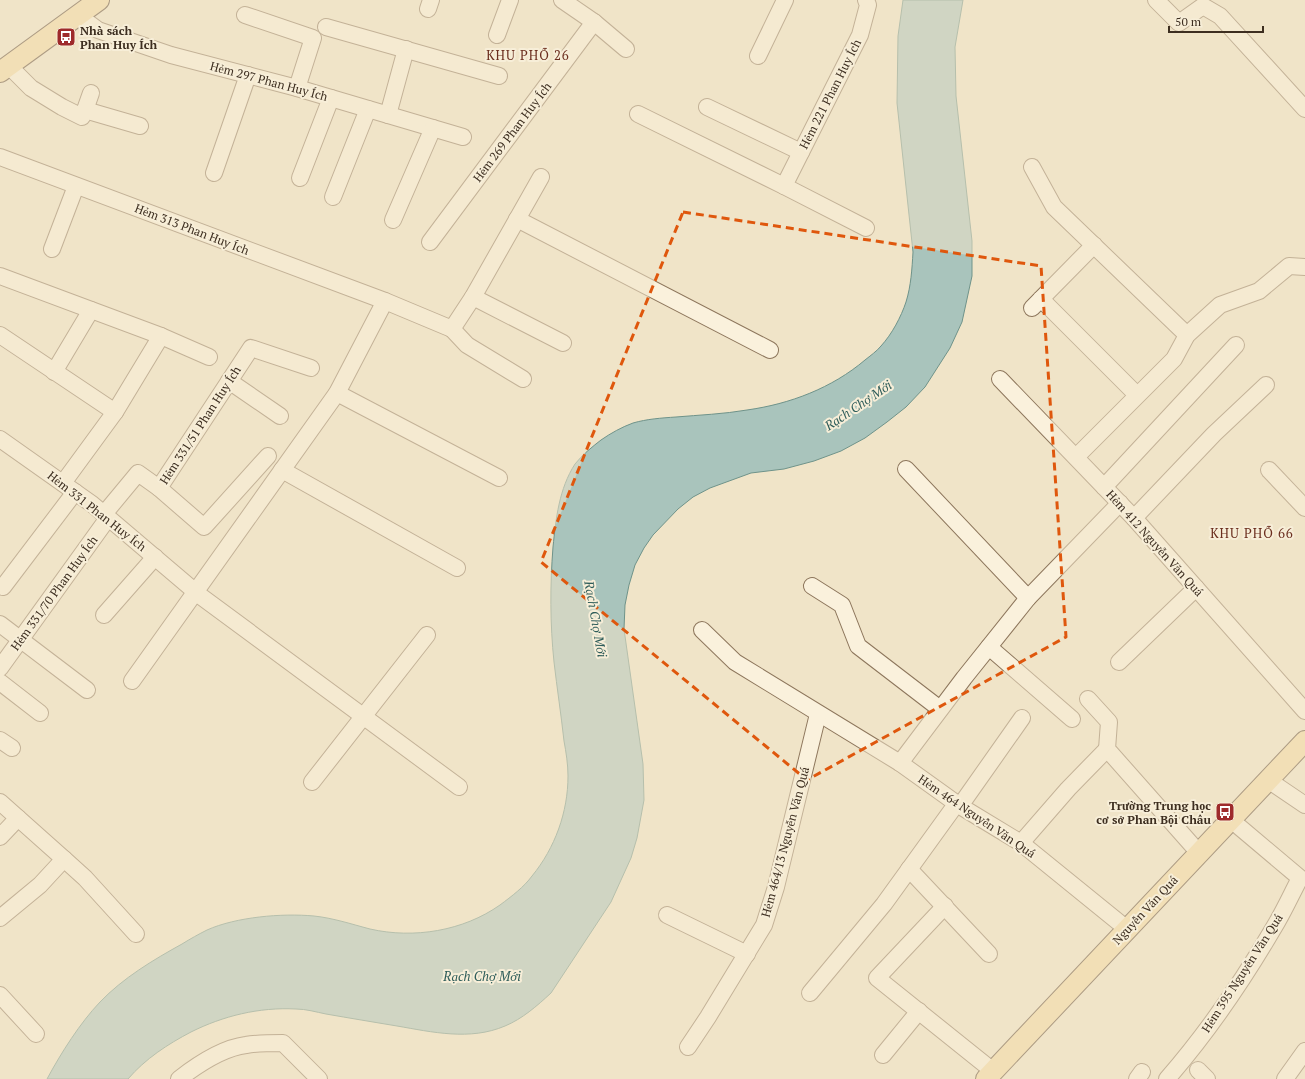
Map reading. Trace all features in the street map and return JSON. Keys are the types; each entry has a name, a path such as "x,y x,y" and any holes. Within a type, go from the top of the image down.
{"main road":[{"path":"5,69 100,0"},
{"name":"Nguyễn Văn Quá","path":"990,1075 1305,741"}],"street":[{"path":"497,35 510,0"},
{"path":"562,0 594,22 626,49"},
{"path":"758,56 786,0"},
{"name":"Hẻm 221 Phan Huy Ích","path":"784,186 860,35 868,5 866,0"},
{"path":"1156,0 1179,23 1203,6 1220,16 1305,109"},
{"path":"245,15 313,38 297,88"},
{"name":"Hẻm 297 Phan Huy Ích","path":"79,16 98,30 171,55 297,88 463,137"},
{"name":"Hẻm 269 Phan Huy Ích","path":"430,242 594,22"},
{"path":"326,27 499,76"},
{"path":"388,115 406,49"},
{"path":"5,69 31,88 82,117 91,92"},
{"path":"214,173 248,75"},
{"path":"300,178 331,98"},
{"path":"707,107 801,152"},
{"path":"333,197 368,109"},
{"path":"85,110 140,126"},
{"path":"638,114 866,228"},
{"path":"394,220 433,128"},
{"name":"Hẻm 313 Phan Huy Ích","path":"0,157 385,301 452,329"},
{"path":"1032,167 1054,207 1187,335"},
{"path":"523,379 467,345 452,329 473,297 540,177"},
{"path":"52,249 76,186"},
{"path":"517,219 770,350"},
{"path":"1094,246 1037,304 1137,395"},
{"path":"1076,457 1174,358 1187,335 1220,305 1259,292 1289,266 1305,267"},
{"path":"0,276 161,336 210,357"},
{"path":"473,297 563,343"},
{"path":"132,681 193,590 337,393 385,301"},
{"path":"54,372 91,310"},
{"path":"0,335 115,412"},
{"path":"3,587 69,487 161,336"},
{"path":"1104,487 1236,345"},
{"name":"Hẻm 331/51 Phan Huy Ích","path":"106,516 138,473 159,488 251,348 311,368"},
{"name":"Hẻm 412 Nguyễn Văn Quá","path":"1000,379 1120,502 1305,711"},
{"path":"229,381 280,416"},
{"path":"1134,518 1214,434 1266,385"},
{"path":"337,393 499,478"},
{"name":"Hẻm 331 Phan Huy Ích","path":"0,440 92,504 193,590 459,787"},
{"path":"159,488 204,527 268,456"},
{"path":"906,468 1028,598"},
{"path":"282,470 457,568"},
{"path":"1269,470 1305,508"},
{"path":"900,764 940,709 1028,598 1120,502"},
{"name":"Hẻm 331/70 Phan Huy Ích","path":"0,668 21,640 106,516"},
{"path":"104,615 155,557"},
{"path":"812,586 842,605 858,646 940,709"},
{"path":"1119,662 1196,588"},
{"path":"0,624 87,690"},
{"name":"Hẻm 464 Nguyễn Văn Quá","path":"702,630 735,662 900,764 958,804 1021,843 1127,929"},
{"path":"312,782 427,635"},
{"path":"989,647 1072,718"},
{"path":"0,682 40,713"},
{"path":"1021,843 1107,749 1109,722 1088,699"},
{"name":"Hẻm 464/13 Nguyễn Văn Quá","path":"688,1047 764,925 776,887 818,714"},
{"path":"810,993 884,904 1022,718"},
{"path":"1107,749 1199,852"},
{"path":"1268,780 1305,805"},
{"path":"0,802 85,878 136,934"},
{"path":"0,837 18,818"},
{"name":"Hẻm 395 Nguyễn Văn Quá","path":"1167,1079 1185,1058 1222,1008 1274,928 1300,878 1230,820"},
{"path":"0,918 40,885 64,859"},
{"path":"909,869 989,954"},
{"path":"945,906 877,978 919,1011 990,1075"},
{"path":"667,915 747,954"},
{"path":"0,995 36,1034"},
{"path":"883,1055 919,1011"},
{"path":"179,1079 198,1064 223,1052 244,1045 283,1043 319,1079"},
{"path":"1285,1079 1305,1051"}],"highlighted area":[{"path":"683,212 1041,266 1066,637 807,780 541,562"}],"water":[{"name":"Rạch Chợ Mới","path":"903,0 963,0 955,47 956,96 972,241 972,276 962,322 950,348 925,387 906,407 865,438 841,451 814,461 784,469 751,473 710,488 693,497 678,509 653,535 644,548 635,565 629,585 625,605 624,629 643,764 644,800 637,838 631,858 611,902 551,993 529,1012 505,1026 492,1031 465,1034 437,1033 304,1010 282,1009 255,1011 216,1021 191,1032 157,1052 128,1079 47,1079 78,1029 109,993 128,977 149,963 207,930 245,919 301,915 342,921 387,932 421,933 454,927 486,914 522,888 529,880 547,854 553,842 559,829 566,803 568,776 554,662 551,604 551,576 554,536 559,504 565,483 575,464 584,454 601,440 625,426 654,419 747,410 779,404 795,399 839,379 878,350 889,336 899,319 908,296 913,252 897,103 898,36"}],"place":[{"name":"Nhà sách Phan Huy Ích","path":"66,37"},
{"name":"Trường Trung học cơ sở Phan Bội Châu","path":"1225,812"}],"district":[{"name":"KHU PHỐ 26","path":"528,55"},
{"name":"KHU PHỐ 66","path":"1252,533"}]}
